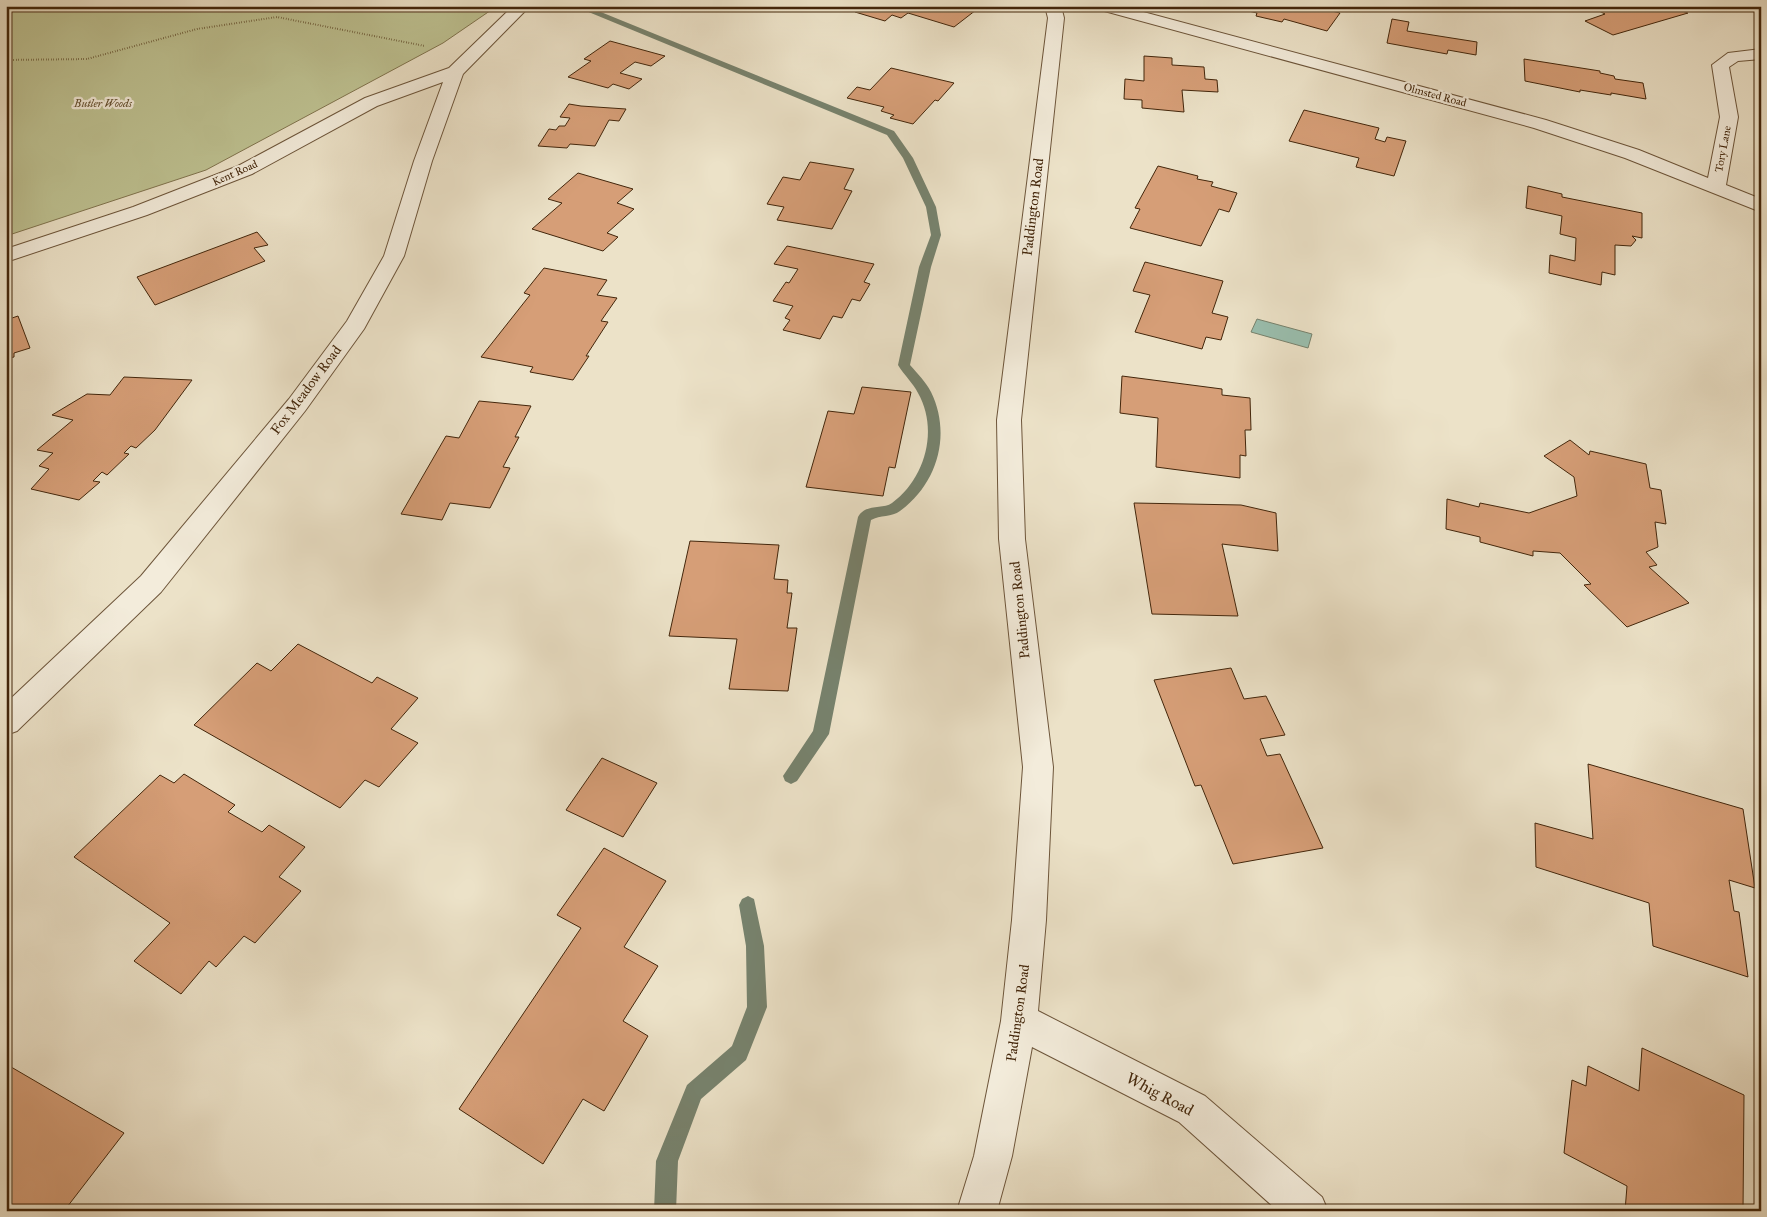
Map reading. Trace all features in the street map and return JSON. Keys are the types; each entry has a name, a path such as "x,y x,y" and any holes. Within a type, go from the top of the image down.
{"street":[{"name":"Fox Meadow Road","path":"6,722 151,584 297,405 356,324 394,256 462,63 522,6"},
{"name":"Paddington Road","path":"977,1211 994,1156 1019,1021 1029,920 1038,767 1012,539 1010,420 1056,18 1053,6"},
{"name":"Olmsted Road","path":"1102,6 1540,124 1632,154 1761,206"},
{"name":"Tory Lane","path":"1716,187 1729,117 1720,66 1734,56 1761,54"},
{"name":"Kent Road","path":"6,256 140,211 245,170 371,102 462,63"},
{"name":"Whig Road","path":"1019,1021 1192,1109 1308,1211"}],"path":[{"path":"6,60 87,60 196,29 276,17 462,63"}],"green space":[{"name":"Butler Woods","path":"6,6 497,6 443,43 206,170 6,236"}],"shaded area":[{"path":"1257,319 1312,334 1308,348 1251,332"}],"building":[{"path":"863,6 963,6 976,10 954,27 908,13 901,18 892,15 885,21 855,12"},
{"path":"1322,6 1320,8 1340,13 1327,31 1284,19 1282,22 1256,16 1257,13 1232,7"},
{"path":"1615,6 1694,7 1682,11 1688,13 1613,35 1585,21 1605,14 1599,11"},
{"path":"1392,19 1409,22 1407,31 1477,42 1476,55 1448,50 1447,54 1387,43"},
{"path":"610,41 665,56 651,66 635,62 620,73 642,79 629,89 613,84 608,88 568,77 591,61 584,59"},
{"path":"1144,56 1172,58 1172,65 1204,67 1205,79 1217,80 1218,92 1182,90 1184,112 1142,108 1142,100 1124,99 1125,79 1144,81"},
{"path":"1524,59 1600,71 1600,73 1614,76 1615,79 1643,83 1646,99 1611,93 1611,95 1580,90 1580,92 1525,81"},
{"path":"891,68 954,83 913,124 890,118 894,115 881,111 884,107 847,98 857,87 870,90"},
{"path":"569,104 626,109 619,121 609,120 595,146 570,144 567,148 538,146 549,129 556,130 559,126 565,126 570,118 560,117"},
{"path":"1304,110 1379,128 1375,139 1385,142 1387,137 1406,141 1394,176 1356,167 1359,158 1289,141"},
{"path":"810,162 854,169 844,189 852,191 832,229 777,220 784,207 767,204 783,177 800,180"},
{"path":"1158,166 1198,176 1197,179 1213,182 1211,186 1237,193 1229,212 1219,209 1201,246 1130,228 1140,209 1135,208"},
{"path":"578,173 633,189 617,203 634,209 607,233 618,237 603,251 532,229 562,203 548,199"},
{"path":"1528,186 1562,194 1562,197 1642,213 1642,238 1632,236 1636,240 1631,246 1615,245 1615,275 1602,272 1601,285 1549,273 1550,255 1575,261 1576,238 1560,234 1562,216 1526,208"},
{"path":"257,232 268,245 254,248 265,261 155,305 137,277"},
{"path":"787,246 874,264 864,282 870,284 860,301 852,299 842,318 833,316 820,339 783,330 790,320 785,318 793,306 773,301 786,282 789,283 798,269 774,264"},
{"path":"1145,262 1223,281 1212,313 1228,317 1221,340 1206,337 1202,349 1135,332 1150,295 1133,291"},
{"path":"544,268 607,280 597,295 617,298 601,321 608,322 573,380 530,372 533,367 481,357 530,295 524,293"},
{"path":"18,316 30,348 14,353 14,357 6,359 6,320"},
{"path":"1122,376 1222,389 1222,395 1250,398 1251,430 1245,430 1246,456 1240,455 1240,478 1156,467 1158,418 1120,413"},
{"path":"124,377 192,380 155,430 136,448 131,446 124,453 129,454 107,475 102,472 93,481 100,482 79,500 31,489 49,469 39,466 53,453 37,450 73,420 52,415 87,394 110,395"},
{"path":"862,387 911,392 895,468 889,467 883,496 806,487 828,411 854,414"},
{"path":"479,401 531,406 515,437 519,437 503,467 510,468 490,508 450,503 442,520 401,514 446,436 459,438"},
{"path":"1570,440 1589,455 1590,451 1646,464 1650,488 1661,490 1666,524 1655,522 1658,547 1646,552 1657,565 1649,567 1689,603 1627,627 1584,585 1591,584 1560,553 1533,551 1533,556 1480,542 1480,537 1446,529 1447,499 1479,507 1480,503 1529,513 1577,496 1574,477 1544,456"},
{"path":"1134,503 1241,505 1276,513 1278,551 1222,544 1238,616 1152,614"},
{"path":"690,541 779,545 774,579 788,580 787,593 792,593 787,628 797,628 788,691 729,689 737,639 669,636"},
{"path":"298,644 372,683 377,677 418,698 391,729 418,743 379,787 365,780 340,808 194,725 257,663 271,671"},
{"path":"1231,668 1244,699 1266,696 1285,735 1260,739 1267,756 1280,754 1323,848 1233,864 1201,785 1195,786 1154,680"},
{"path":"602,758 657,783 623,837 566,810"},
{"path":"1588,764 1743,809 1755,888 1729,880 1734,911 1739,912 1748,977 1653,946 1649,903 1536,867 1535,823 1593,839"},
{"path":"184,774 235,805 228,812 262,832 269,825 305,847 279,877 301,891 255,943 244,936 216,967 209,961 181,994 134,961 170,923 74,857 160,775 174,783"},
{"path":"604,848 666,881 624,947 658,966 623,1021 648,1036 604,1111 583,1099 543,1164 459,1109 581,928 557,915"},
{"path":"1642,1048 1744,1095 1743,1211 1625,1211 1627,1186 1564,1153 1572,1080 1586,1086 1588,1066 1639,1091"},
{"path":"6,1064 124,1133 64,1211 6,1211"}],"waterway":[{"path":"578,6 891,133 908,158 931,207 936,235 925,267 904,365 925,393 935,427 931,461 919,485 894,509 875,511 865,517 821,734 791,776"},
{"path":"665,1211 667,1161 694,1092 739,1053 757,1007 755,946 748,905"}]}
